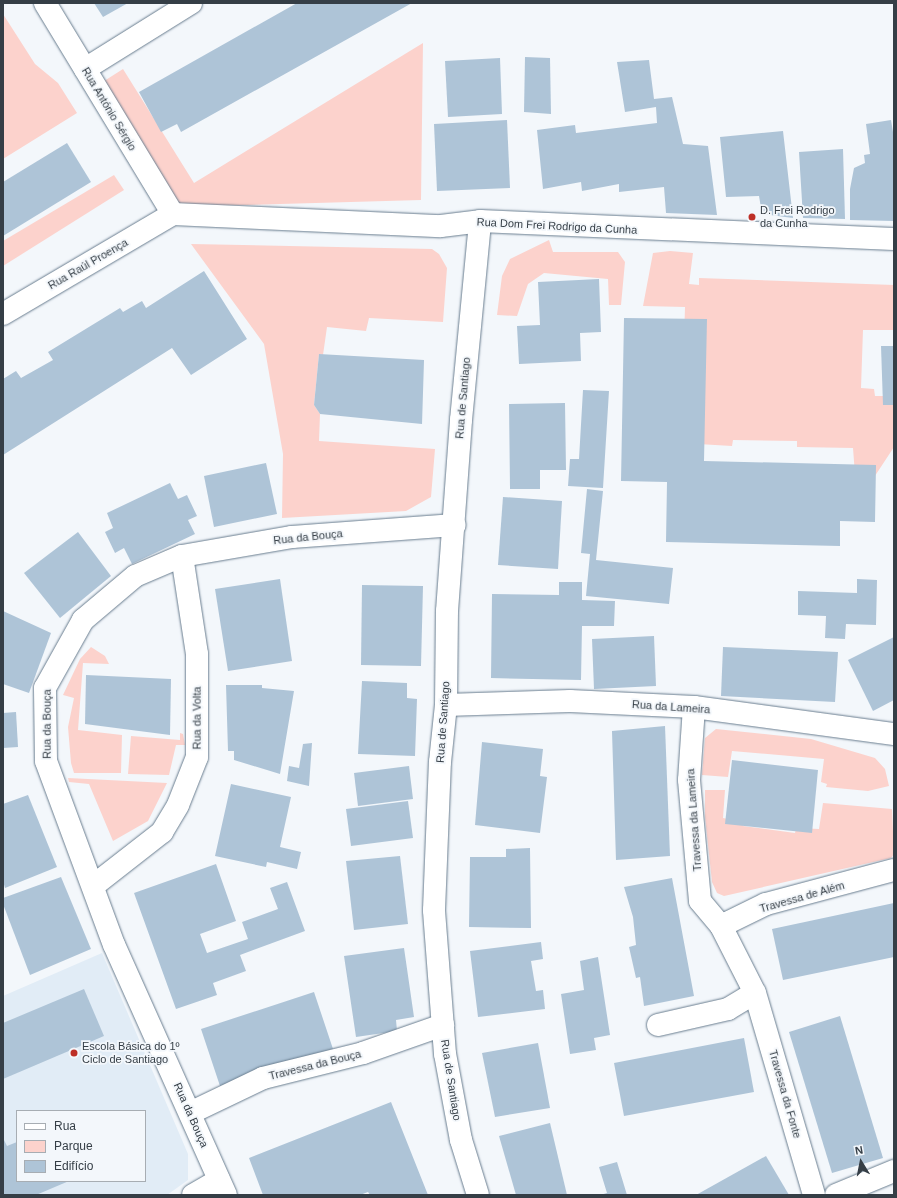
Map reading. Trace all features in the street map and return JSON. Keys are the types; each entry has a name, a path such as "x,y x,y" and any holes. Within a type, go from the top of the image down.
{"street":[{"name":"Rua António Sérgio","path":"45,3 173,214"},
{"path":"85,69 191,3"},
{"name":"Rua Dom Frei Rodrigo da Cunha","path":"173,214 441,226 480,221 894,239"},
{"name":"Rua Raúl Proença","path":"3,314 173,214"},
{"name":"Rua de Santiago","path":"478,1195 462,1140 445,1054 434,910 440,762 446,705 447,611 461,420 480,221"},
{"name":"Rua da Bouça","path":"222,1188 190,1113 114,945 46,760 45,688 83,620 135,576 182,556 292,537 454,525"},
{"name":"Rua da Volta","path":"93,886 162,832 178,805 197,757 197,654 182,556"},
{"name":"Rua da Lameira","path":"446,705 570,702 694,707 894,734"},
{"name":"Travessa da Lameira","path":"694,707 689,780 700,901 722,926"},
{"name":"Travessa de Além","path":"722,926 766,904 894,870"},
{"path":"658,1025 728,1009 755,993 722,926"},
{"name":"Travessa da Fonte","path":"755,993 814,1195"},
{"name":"Travessa da Bouça","path":"190,1113 263,1078 363,1052 443,1024"},
{"path":"836,1195 894,1171"},
{"path":"193,1195 222,1188"}],"shaded area":[{"name":"Escola Básica do 1º Ciclo de Santiago","path":"102,953 188,1154 188,1180 167,1195 3,1195 3,996"}],"green space":[{"path":"3,14 35,64 58,83 77,113 3,159"},
{"path":"423,43 421,200 178,207 101,83 123,69 194,183"},
{"path":"114,175 124,190 3,266 3,241"},
{"path":"549,240 553,252 618,252 625,262 621,305 609,305 608,279 544,273 528,284 517,316 497,315 502,276 510,259"},
{"path":"191,244 432,249 439,254 447,268 443,322 369,318 366,331 327,327 323,355 319,354 314,405 320,414 319,441 435,449 431,497 406,511 282,518 283,454 264,344"},
{"path":"670,251 693,253 689,284 699,285 699,278 894,285 894,330 863,330 861,388 874,389 875,396 894,396 894,447 869,485 856,488 853,448 797,447 797,441 733,440 732,446 681,443 685,307 643,306 653,253"},
{"path":"91,647 105,656 109,664 83,663 78,730 122,735 121,773 74,773 71,763 68,727 74,698 63,695 80,659"},
{"path":"716,729 811,739 875,758 885,769 889,786 868,791 826,787 827,784 821,782 824,759 732,751 728,777 702,775 705,738"},
{"path":"180,733 183,734 185,745 176,745 169,775 128,774 131,736 180,740"},
{"path":"68,778 167,783 148,821 113,841 89,784 69,782"},
{"path":"705,790 725,790 723,818 744,822 743,826 795,833 796,828 819,829 823,803 892,809 894,854 891,858 724,896 717,893 712,882 705,817"}],"building":[{"path":"94,3 128,3 103,17"},
{"path":"297,3 412,3 181,132 177,124 161,132 139,92"},
{"path":"525,57 550,58 551,114 524,112"},
{"path":"500,58 502,114 448,117 445,61"},
{"path":"649,60 654,99 672,97 683,144 708,146 717,215 666,213 664,187 619,192 619,184 582,191 581,182 543,189 537,130 575,125 576,133 657,123 656,107 625,112 617,62"},
{"path":"507,120 510,188 437,191 434,124"},
{"path":"891,120 894,138 894,221 850,220 850,189 854,168 865,163 864,155 870,154 866,124"},
{"path":"783,131 793,218 762,214 759,196 726,197 720,137"},
{"path":"67,143 91,182 3,236 3,182"},
{"path":"843,149 845,219 803,218 799,152"},
{"path":"204,271 247,339 191,375 172,348 3,455 3,379 16,371 21,378 53,360 48,352 120,308 123,312 142,301 146,308"},
{"path":"599,279 601,332 580,333 581,361 519,364 517,326 540,325 538,282"},
{"path":"624,318 707,319 704,461 876,465 875,522 840,521 840,546 666,542 667,482 621,481"},
{"path":"881,346 894,346 894,405 883,405"},
{"path":"319,354 424,360 422,424 320,414 314,405"},
{"path":"583,390 609,391 603,488 568,486 570,459 579,459"},
{"path":"565,403 566,470 540,470 540,489 510,489 509,404"},
{"path":"266,463 277,514 214,527 204,476"},
{"path":"170,483 178,499 187,495 197,516 188,520 195,534 132,564 124,548 115,553 105,532 113,528 107,513"},
{"path":"587,489 603,491 596,560 673,568 669,604 586,596 590,554 581,553"},
{"path":"503,497 562,501 558,569 498,565"},
{"path":"78,532 111,576 60,618 24,573"},
{"path":"280,579 292,661 228,671 215,589"},
{"path":"857,579 877,580 876,625 846,624 845,639 825,638 826,616 798,615 798,591 857,593"},
{"path":"559,582 582,582 582,600 615,601 614,626 582,626 581,680 491,678 492,594 559,595"},
{"path":"362,585 423,586 421,666 361,665"},
{"path":"3,611 51,633 29,693 3,684"},
{"path":"654,636 656,686 594,689 592,639"},
{"path":"894,637 894,700 873,711 848,660"},
{"path":"723,647 838,652 835,702 721,696"},
{"path":"86,675 171,679 170,735 85,724"},
{"path":"362,681 407,683 407,698 417,699 415,756 358,754"},
{"path":"226,685 262,685 262,688 294,691 280,774 234,760 234,751 228,751"},
{"path":"16,712 18,747 3,748 3,713"},
{"path":"665,726 670,856 616,860 612,731"},
{"path":"482,742 543,749 540,776 547,777 540,833 475,825"},
{"path":"312,743 309,786 287,781 289,766 299,768 303,744"},
{"path":"732,760 818,770 812,833 725,824"},
{"path":"409,766 413,799 358,806 354,773"},
{"path":"231,784 291,797 280,847 301,852 297,869 267,862 266,867 215,856"},
{"path":"28,795 57,867 5,888 3,881 3,804"},
{"path":"408,801 413,838 351,846 346,809"},
{"path":"530,848 531,928 469,927 470,857 506,857 506,849"},
{"path":"400,856 408,924 354,930 346,861"},
{"path":"216,864 236,921 200,934 207,953 248,939 242,922 278,909 270,888 287,882 305,931 240,955 246,971 213,983 217,995 176,1009 134,893"},
{"path":"61,877 91,949 30,975 3,904 3,898"},
{"path":"672,878 694,996 644,1006 640,977 636,978 629,947 636,945 633,917 624,887"},
{"path":"894,903 894,957 783,980 772,929"},
{"path":"541,942 543,959 531,961 536,991 543,990 545,1009 478,1017 470,951"},
{"path":"404,948 414,1017 396,1020 397,1031 356,1037 344,956"},
{"path":"598,957 610,1035 594,1038 596,1050 570,1054 561,994 584,990 580,961"},
{"path":"84,989 104,1036 3,1079 3,1023"},
{"path":"314,992 333,1049 220,1086 201,1029"},
{"path":"840,1016 883,1158 832,1173 789,1032"},
{"path":"744,1038 754,1092 624,1116 614,1063"},
{"path":"538,1043 550,1108 495,1117 482,1053"},
{"path":"391,1102 428,1195 370,1195 368,1192 360,1195 263,1195 249,1158"},
{"path":"550,1123 567,1195 516,1195 499,1136"},
{"path":"3,1138 7,1146 16,1142 16,1182 67,1182 36,1195 3,1195"},
{"path":"766,1156 789,1195 696,1195"},
{"path":"617,1162 627,1195 600,1195 607,1193 599,1167"}],"place":[{"name":"D. Frei Rodrigo da Cunha","path":"752,217"},
{"name":"Escola Básica do 1º Ciclo de Santiago","path":"74,1053"}]}
